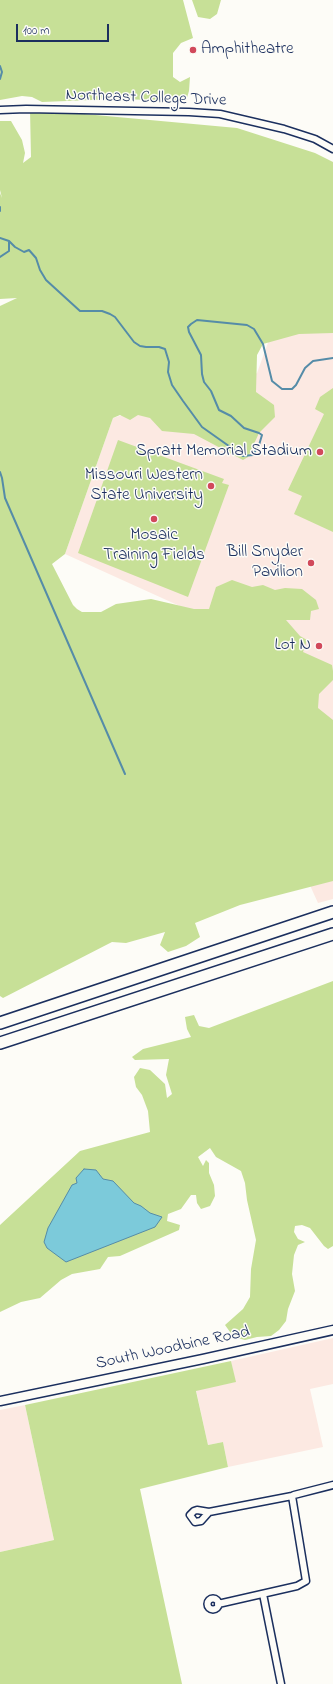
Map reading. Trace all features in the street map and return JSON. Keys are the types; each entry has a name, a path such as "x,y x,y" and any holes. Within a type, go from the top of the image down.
{"highway":[{"path":"0,1023 333,912"},
{"path":"0,1043 333,934"}],"street":[{"name":"Northeast College Drive","path":"0,110 26,109 189,112 220,114 284,129 315,139 333,149"},
{"name":"South Woodbine Road","path":"0,1400 204,1359 333,1330"},
{"path":"209,1512 292,1496 294,1494 333,1485"},
{"path":"218,1604 298,1586 306,1581 292,1496"},
{"path":"263,1594 281,1684"}],"shaded area":[{"name":"Missouri Western State University","path":"333,163 333,899 318,903 184,608 65,554 113,418 257,373"},
{"path":"333,1338 333,1384 310,1389 323,1447 228,1467 223,1442 208,1445 196,1390 235,1382 231,1361"},
{"path":"25,1405 54,1540 0,1552 0,1410"}],"green space":[{"path":"0,0 183,0 193,38 181,43 173,53 173,77 180,82 190,77 189,91 186,101 117,99 42,102 32,97 22,96 0,100"},
{"path":"192,0 221,0 217,14 210,19 198,17"},
{"path":"30,109 237,128 315,153 333,162 333,333 299,334 263,344 257,355 256,392 274,405 275,417 259,433 248,457 243,460 194,434 162,431 150,418 138,415 130,420 120,415 113,418 65,554 52,564 73,605 82,612 101,612 116,604 151,599 194,609 209,609 216,587 232,580 252,587 263,585 275,590 285,588 302,589 316,600 319,609 311,611 310,620 286,620 300,636 307,640 303,652 332,665 333,680 319,694 318,708 333,720 333,881 240,905 195,923 200,937 186,946 168,952 160,945 165,932 126,943 112,942 3,998 0,996 0,306 17,298 0,299 0,193 2,198 0,190 0,121 11,121 22,140 25,153 23,163 31,157"},
{"name":"Spratt Memorial Stadium","path":"333,388 333,532 294,514 302,496 288,490 324,414 315,409 320,397"},
{"name":"Mosaic Training Fields","path":"118,440 224,479 222,483 229,485 188,597 78,553"},
{"path":"333,981 333,1246 328,1249 324,1246 310,1228 302,1225 295,1226 294,1232 298,1239 305,1242 298,1245 294,1255 292,1274 295,1291 288,1309 286,1321 279,1330 271,1336 245,1340 237,1338 225,1325 243,1309 250,1297 251,1269 256,1240 247,1200 245,1183 241,1171 216,1157 210,1148 198,1157 203,1166 206,1160 209,1163 209,1173 214,1185 215,1196 210,1206 201,1209 197,1203 196,1195 191,1195 181,1209 168,1214 167,1221 180,1225 179,1230 120,1256 108,1257 100,1269 72,1274 61,1280 40,1298 21,1302 0,1312 0,1225 80,1151 150,1132 148,1111 142,1095 136,1087 134,1077 140,1068 150,1070 165,1084 167,1098 172,1094 166,1075 169,1059 135,1060 132,1057 143,1049 191,1037 187,1029 185,1017 194,1015 199,1026 209,1028"},
{"path":"231,1361 236,1382 196,1391 208,1445 223,1442 228,1467 140,1489 182,1684 0,1684 0,1552 54,1540 25,1405"}],"water":[{"path":"84,1169 96,1170 103,1179 113,1181 134,1203 150,1213 162,1217 155,1227 66,1262 47,1248 44,1242 48,1228 72,1185 77,1183 76,1178"}],"waterway":[{"path":"0,66 2,72 0,79"},
{"path":"0,238 9,241 9,251 0,257"},
{"path":"9,241 15,247 24,252 29,250 36,258 40,270 46,280 80,311 102,311 110,314 115,317 134,342 140,346 159,347 165,349 169,362 168,372 172,385 183,401 202,427 243,456 253,455 259,445 262,435 244,428 231,416 219,410 211,391 204,382 201,355 188,327 197,320 247,325 254,329 263,344 272,381 282,389 292,389 296,385 305,368 313,361 333,358"},
{"path":"0,472 5,498 125,774"}],"place":[{"name":"Amphitheatre","path":"193,50"},
{"name":"Spratt Memorial Stadium","path":"320,452"},
{"name":"Missouri Western State University","path":"211,486"},
{"name":"Mosaic Training Fields","path":"154,519"},
{"name":"Bill Snyder Pavilion","path":"311,563"},
{"name":"Lot N","path":"319,646"}]}
